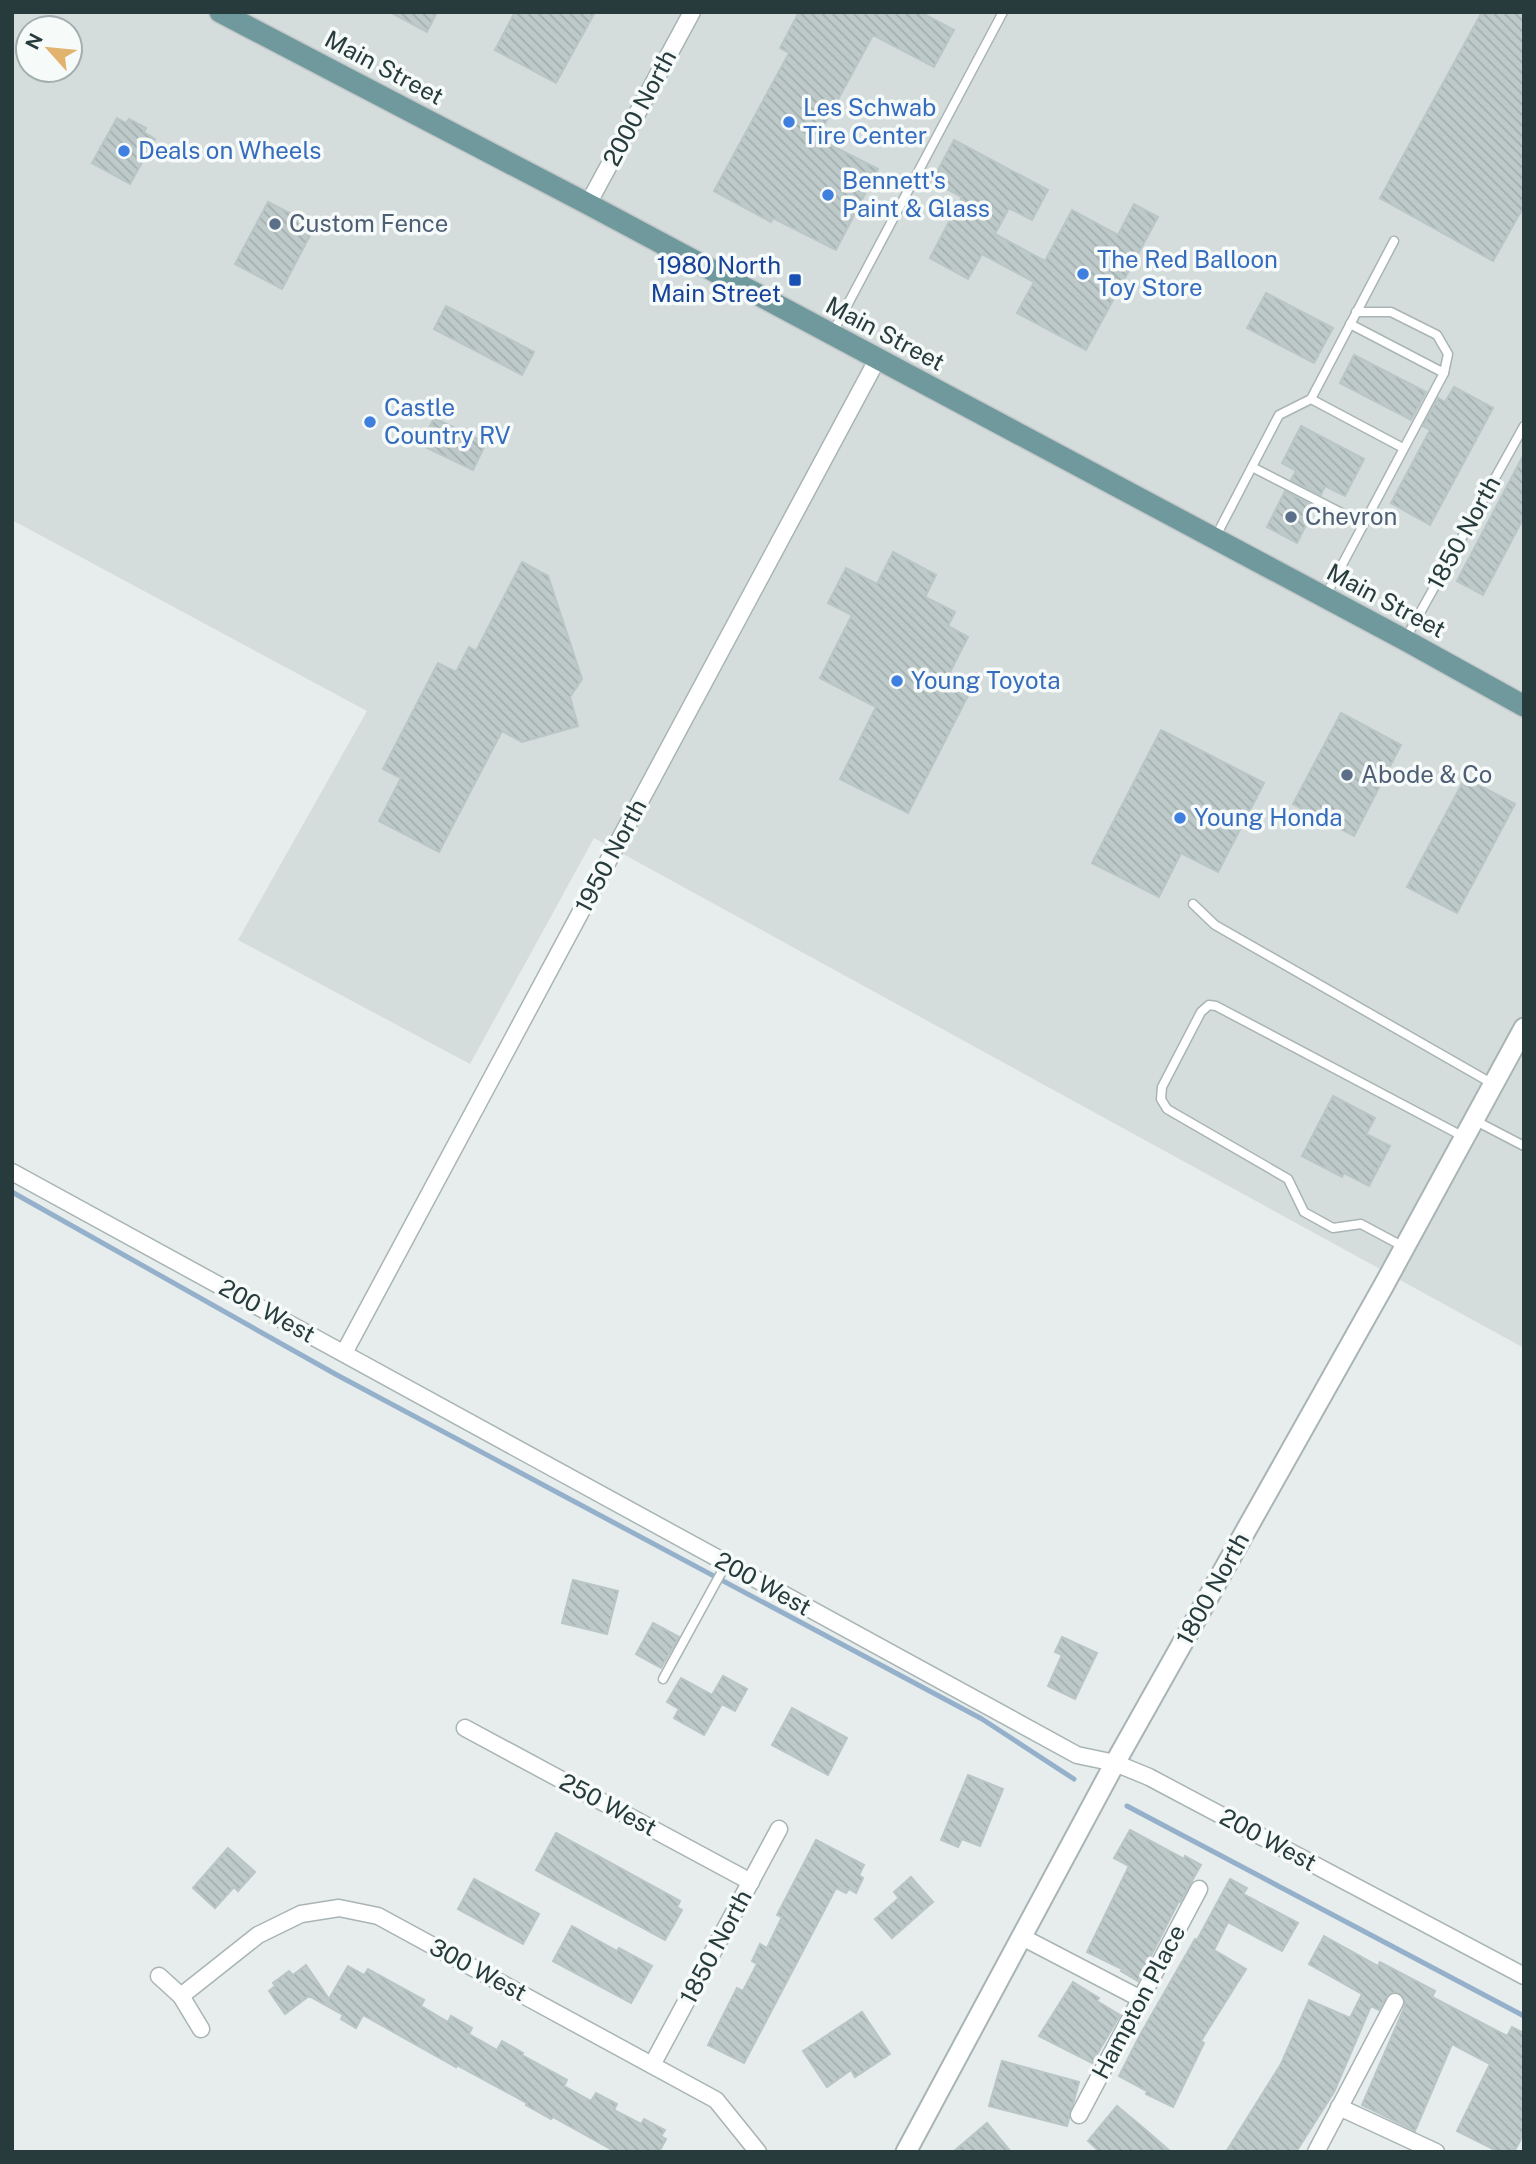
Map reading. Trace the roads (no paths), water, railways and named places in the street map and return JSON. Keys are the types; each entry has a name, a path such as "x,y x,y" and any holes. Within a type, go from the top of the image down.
{"main road":[{"name":"Main Street","path":"220,12 588,204 1524,706"}],"street":[{"name":"2000 North","path":"588,204 692,12"},
{"name":"1950 North","path":"344,1353 877,360"},
{"name":"1800 North","path":"906,2152 1115,1763 1524,1028"},
{"name":"200 West","path":"12,1172 344,1353 724,1569 1077,1755 1115,1763 1149,1777 1524,1976"},
{"name":"250 West","path":"465,1728 751,1882"},
{"name":"1850 North","path":"652,2065 779,1829"},
{"name":"Hampton Place","path":"1079,2115 1199,1889"},
{"name":"300 West","path":"181,1996 258,1935 301,1914 339,1908 378,1916 716,2100 758,2152"},
{"path":"1022,1937 1141,1999"},
{"path":"159,1976 181,1996 201,2029"},
{"path":"1316,2152 1395,2002"},
{"path":"1339,2107 1436,2152"}],"lane":[{"path":"832,335 1003,12"},
{"path":"1214,539 1279,415 1311,399 1394,241"},
{"path":"1324,597 1444,373 1448,354 1437,335 1391,312 1356,312"},
{"path":"1350,324 1444,373"},
{"path":"1311,399 1404,448"},
{"name":"1850 North","path":"1405,640 1524,426"},
{"path":"1252,467 1363,524"},
{"path":"1193,904 1215,925 1493,1084"},
{"path":"1404,1247 1361,1224 1333,1228 1304,1212 1288,1179 1167,1109 1161,1099 1161,1087 1201,1012 1209,1005 1469,1128 1524,1146"},
{"path":"663,1679 724,1569"}],"waterway":[{"path":"12,1192 337,1375 982,1719 1074,1779"},
{"path":"1127,1806 1524,2016"}],"place":[{"name":"Les Schwab Tire Center","path":"789,122"},
{"name":"Deals on Wheels","path":"124,151"},
{"name":"Bennett's Paint & Glass","path":"828,195"},
{"name":"Custom Fence","path":"275,224"},
{"name":"The Red Balloon Toy Store","path":"1083,274"},
{"name":"1980 North Main Street","path":"795,280"},
{"name":"Castle Country RV","path":"370,422"},
{"name":"Chevron","path":"1291,517"},
{"name":"Young Toyota","path":"897,681"},
{"name":"Abode & Co","path":"1347,775"},
{"name":"Young Honda","path":"1180,818"}]}
